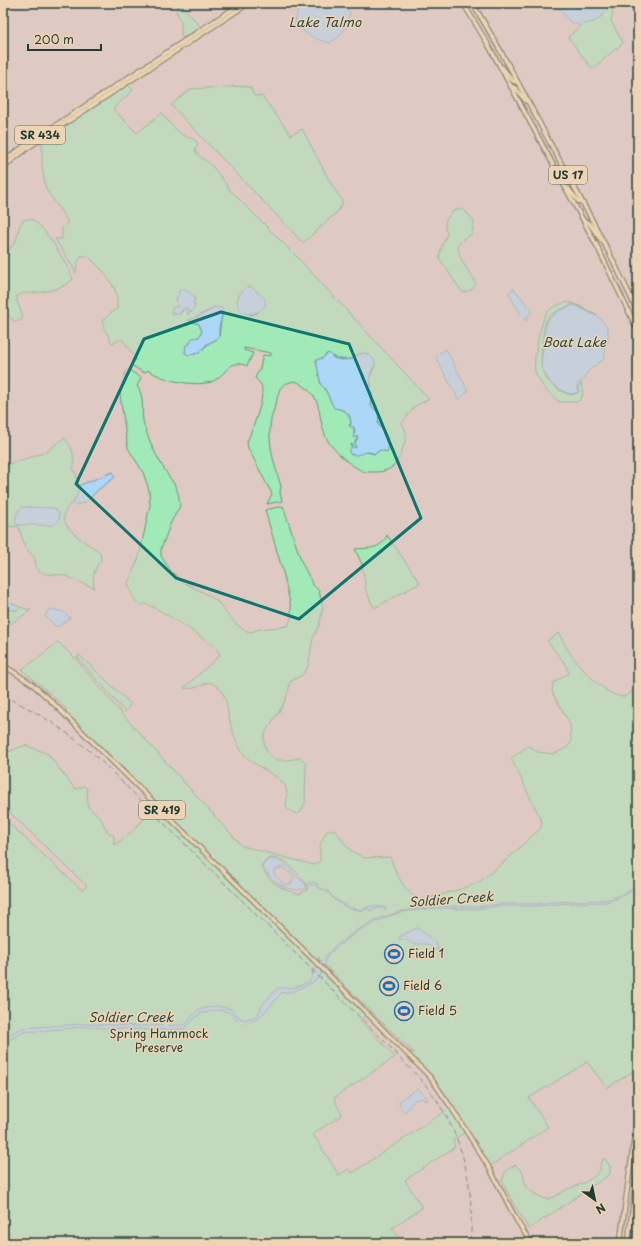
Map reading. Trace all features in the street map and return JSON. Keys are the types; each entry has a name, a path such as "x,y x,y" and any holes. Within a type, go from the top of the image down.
{"main road":[{"name":"SR 434","path":"3,162 21,148 242,3"},
{"name":"SR 434","path":"3,167 29,147 249,3"},
{"name":"US 17","path":"463,3 498,62 584,221 617,284 638,331"},
{"name":"US 17","path":"472,3 530,105 583,203 606,246 638,313"},
{"path":"178,50 183,42"},
{"path":"173,53 178,45"},
{"path":"498,62 512,80 517,82"},
{"path":"511,86 515,88 530,105"},
{"path":"74,118 79,110"},
{"path":"562,180 578,201 583,203"},
{"path":"584,221 588,223 606,246"},
{"name":"SR 419","path":"3,665 32,684 49,699 404,1049 436,1084 490,1169 517,1221 531,1243"},
{"path":"620,1243 638,1109"},
{"path":"633,1147 638,1147"},
{"path":"628,1243 638,1166"}],"highlighted area":[{"path":"221,312 349,344 421,518 299,619 176,578 76,484 144,339"}],"green space":[{"path":"607,3 613,3 611,21 623,43 592,69 568,37 583,24 596,21 607,11"},
{"path":"180,4 201,27 183,38 181,36 181,22 176,11"},
{"path":"128,85 133,90 114,108 114,110 137,133 162,113 171,125 179,132 196,141 198,143 195,150 211,165 230,190 297,257 429,399 415,406 402,423 407,434 401,455 394,465 389,469 375,472 365,472 353,466 335,450 326,438 315,397 311,392 296,381 290,382 283,385 279,390 270,424 270,442 281,486 280,493 282,501 267,504 272,494 248,448 247,442 257,415 262,394 261,385 255,378 260,368 263,355 271,356 271,353 244,348 244,350 253,353 247,366 235,364 216,380 196,384 169,380 148,370 144,373 131,365 136,359 122,339 112,343 102,321 117,309 117,295 112,284 103,271 88,256 81,256 77,264 76,273 55,239 62,239 62,228 68,222 46,189 42,167 42,141","holes":["243,290 257,291 260,296 258,313 251,315 241,310 237,299","191,294 195,299 193,304 195,305 191,313 185,308 180,314 172,314 172,310 178,306 176,298 179,295","215,307 223,312 219,338 208,344 199,352 188,355 185,352 191,341 199,337 202,332 199,324 189,321","363,353 371,357 375,365 370,377 372,396 371,406 379,414 378,423 388,439 386,441 388,447 387,452 380,450 375,454 367,452 351,455 352,444 353,447 357,448 355,442 358,437 357,436 354,438 354,427 349,425 351,425 351,421 347,412 339,409 331,402 325,389 321,385 316,360 323,358 326,354 330,354 338,359 353,359 356,355"]},
{"path":"244,86 251,88 254,96 262,96 291,135 302,129 333,187 342,200 342,205 337,212 303,243 171,105 191,89"},
{"path":"459,209 464,210 474,221 472,234 463,239 458,245 460,257 476,284 470,290 464,292 462,292 439,258 441,248 447,234 445,228 446,220 452,212"},
{"path":"31,219 43,229 49,237 61,255 73,279 65,285 49,291 17,296 17,301 23,317 20,321 15,321 10,318 3,301 3,257 16,241 20,224 24,220"},
{"path":"567,302 574,304 560,310 547,319 544,329 541,362 544,375 553,385 565,393 574,394 579,392 578,388 581,383 583,393 581,399 577,402 559,402 548,392 535,371 534,367 538,342 544,318 548,312 558,305"},
{"path":"575,304 586,309 597,316"},
{"path":"128,369 141,378 137,386 142,400 144,425 156,455 174,484 178,494 180,506 171,522 161,549 161,556 170,570 180,580 208,595 219,603 229,617 243,630 251,632 260,629 288,626 291,619 291,607 283,572 265,510 283,506 302,563 313,585 319,591 323,608 319,626 313,638 308,667 302,675 290,682 283,704 267,729 264,738 264,745 267,752 275,759 283,760 300,758 306,763 305,804 300,813 292,812 286,807 287,793 284,784 253,762 242,752 233,731 225,697 220,689 210,682 194,688 184,688 220,655 217,649 194,632 159,610 146,604 140,606 131,593 128,583 139,557 150,505 149,490 143,472 128,448 126,436 120,395 125,373"},
{"path":"64,438 72,452 74,468 72,469 73,472 75,471 79,489 74,501 66,510 64,516 65,523 69,529 82,540 100,552 101,560 94,573 94,588 63,575 45,574 36,569 35,558 25,547 18,525 15,527 3,525 3,466 49,451","holes":["28,507 43,509 54,508 59,513 59,520 54,525 18,524"]},
{"path":"387,535 420,583 374,608 366,591 362,564 355,549 378,546 385,540"},
{"path":"19,607 31,610 3,629 3,609 18,610"},
{"path":"559,633 574,659 588,675 613,695 624,697 638,688 638,1068 607,1088 587,1062 529,1098 548,1127 490,1166 437,1083 410,1054 410,1051 414,1054 415,1053 354,995 319,959 319,957 318,959 320,961 318,963 145,791 144,788 65,712 67,710 52,695 22,670 58,642 76,659 123,715 242,846 314,865 320,861 320,845 326,832 334,829 350,850 364,858 390,857 402,883 411,893 422,900 461,889 479,882 504,862 541,828 542,822 511,758 529,746 538,752 553,754 567,748 571,742 570,724 552,692 553,683 569,673 564,662 547,641","holes":["269,858 276,858 285,862 308,886 307,890 300,894 277,885 268,877 261,866"]},
{"path":"79,655 131,704 125,712 77,657"},
{"name":"Spring Hammock Preserve","path":"25,745 48,754 75,789 85,786 87,789 88,807 99,816 108,832 114,836 114,845 134,830 144,818 148,804 147,797 317,965 313,969 312,974 318,979 323,971 367,1014 360,1020 395,1057 334,1098 342,1115 313,1134 339,1175 349,1169 352,1173 450,1108 465,1132 453,1140 455,1147 405,1180 422,1208 392,1228 403,1243 3,1243 3,818 82,890 87,886 3,806 3,754"},
{"path":"604,1158 610,1166 610,1174 529,1229 502,1181 506,1171 515,1165 522,1171 525,1184 533,1193 540,1197 549,1199 594,1177 600,1170 600,1165"}],"water":[{"name":"Lake Talmo","path":"303,3 346,3 350,14 341,35 330,43 311,36 299,28 295,24 297,12"},
{"path":"557,3 607,3 607,11 596,21 580,26 569,21 557,6"},
{"path":"247,287 253,288 265,299 265,306 258,311 245,313 238,305 240,293"},
{"path":"513,289 531,310 531,313 527,316 527,320 524,320 509,294 509,292"},
{"path":"181,290 188,291 195,298 193,310 187,315 189,310 185,308 180,314 172,314 172,308 178,306 176,298 179,295 178,292"},
{"name":"Boat Lake","path":"574,305 600,318 608,329 608,340 604,348 605,358 588,371 584,380 578,383 578,392 572,394 567,393 551,384 541,366 547,321 559,311"},
{"path":"215,307 222,308 223,310 219,329 219,338 207,344 199,353 188,355 185,353 186,345 189,345 192,338 199,337 202,332 199,324 189,320"},
{"path":"446,349 468,391 459,400 436,358 437,355"},
{"path":"328,353 333,358 342,360 353,359 356,355 365,353 373,359 374,365 370,377 372,396 371,406 379,414 378,424 388,438 386,441 388,445 388,452 380,450 375,454 365,452 357,455 350,454 349,451 351,449 351,444 356,448 355,443 358,437 353,437 355,432 354,427 350,427 349,425 351,425 351,421 349,415 344,411 334,408 325,389 321,385 316,360 323,358"},
{"path":"113,472 115,477 98,490 85,503 75,505 73,503 78,493 78,486"},
{"path":"22,507 54,508 59,513 59,520 54,525 18,525 15,523 16,518"},
{"path":"3,600 19,606 19,609 3,609"},
{"path":"50,609 64,612 70,618 58,627 55,626 45,616"},
{"path":"269,859 278,860 306,885 305,889 292,889 280,885 262,866","holes":["282,867 291,874 294,879 291,884 284,884 274,874 275,870"]},
{"path":"309,882 316,883 319,888 315,885 310,885"},
{"path":"638,884 638,886 627,894 607,902 536,906 501,906 476,909 435,908 403,912 389,916 358,931 334,949 327,957 320,976 312,983 294,991 281,993 267,1010 255,1020 244,1023 239,1022 230,1012 217,1010 199,1014 184,1029 154,1030 84,1027 24,1032 3,1043 3,1038 22,1028 84,1024 141,1026 185,1025 198,1010 216,1006 232,1009 237,1016 244,1020 254,1017 260,1012 262,1005 278,988 293,988 309,982 314,970 334,947 356,931 375,920 402,911 434,906 476,907 501,904 536,904 610,899 626,893"},
{"path":"322,889 328,891 334,899 327,892"},
{"path":"334,899 351,908 361,910 345,907"},
{"path":"370,906 385,907 386,910 380,908 372,909 370,911 369,909 362,910"},
{"path":"417,928 437,945 439,951 427,944 413,944 407,940 399,939 399,937"},
{"path":"418,1088 428,1100 427,1101 420,1098 414,1100 405,1112 400,1107 399,1101"}],"railway":[{"path":"3,696 29,708 53,723 98,758 394,1051 423,1082 439,1104 449,1122 458,1141 464,1161 471,1202 470,1243"}],"place":[{"name":"Field 1","path":"394,954"},
{"name":"Field 6","path":"389,986"},
{"name":"Field 5","path":"404,1011"}],"water label":[{"name":"Soldier Creek","path":"451,899"},
{"name":"Soldier Creek","path":"131,1017"}]}
